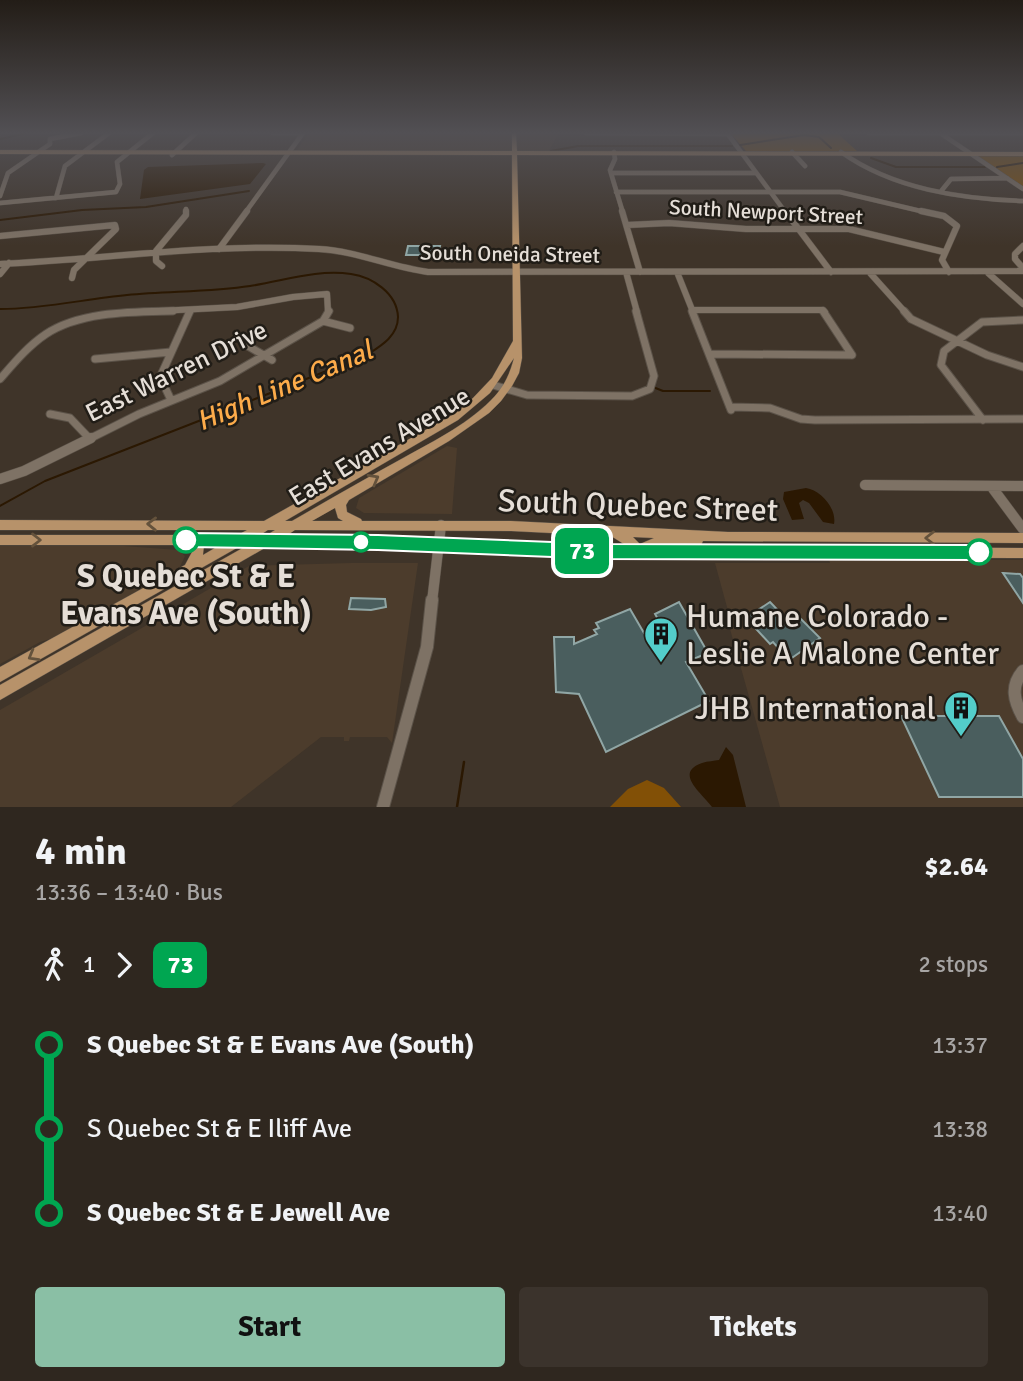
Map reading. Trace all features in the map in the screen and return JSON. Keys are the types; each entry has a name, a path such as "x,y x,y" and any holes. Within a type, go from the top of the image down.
{"main road":[{"name":"East Evans Avenue","path":"0,693 453,434 480,414 517,365 514,171"},
{"name":"East Evans Avenue","path":"0,676 443,426 498,387"},
{"path":"346,496 340,505 344,517 355,522 382,526"},
{"name":"South Quebec Street","path":"0,525 441,525 603,529 728,537 1023,538"},
{"path":"603,529 627,539 640,552 654,543 728,537"},
{"name":"South Quebec Street","path":"0,540 266,540 640,552 1023,553"},
{"path":"188,570 198,552 198,540"}],"street":[{"path":"0,196 11,171"},
{"path":"56,198 62,190 63,171"},
{"path":"0,203 116,192 120,184 118,171"},
{"path":"219,249 276,171"},
{"path":"869,171 991,201 1023,201"},
{"path":"996,171 1023,189"},
{"path":"640,272 611,173 756,173 831,272"},
{"path":"942,190 951,179 1007,178"},
{"path":"616,192 852,193 944,216 957,226 944,252 942,265 948,272"},
{"path":"162,266 156,261 156,251 186,215 186,209"},
{"name":"South Newport Street","path":"627,225 669,223 746,229 860,230 944,252"},
{"path":"0,236 115,225 117,229 74,270 72,278"},
{"path":"1023,246 1015,254 1015,259 1023,270"},
{"name":"South Oneida Street","path":"0,264 84,260 156,251 219,249 336,250 365,255 418,272 988,273 1023,270"},
{"path":"0,274 9,263"},
{"path":"498,387 527,395 636,396 650,390 654,376 626,272"},
{"path":"677,272 731,410 770,408 808,420 1023,419"},
{"path":"870,273 911,319 956,341 1023,367"},
{"path":"988,273 1023,304"},
{"path":"0,379 36,342 51,331 103,318 239,307 305,293 327,294 331,305 329,314 323,320 350,328"},
{"path":"692,310 822,310 852,355 709,354"},
{"path":"171,400 162,377 190,311"},
{"name":"East Warren Drive","path":"0,479 24,471 171,400 213,385 269,358 323,320"},
{"path":"983,420 941,365 944,351 982,322 1023,320"},
{"path":"248,346 269,358"},
{"path":"95,359 171,352"},
{"path":"50,414 70,418 90,439"},
{"path":"865,485 1023,486"},
{"path":"991,486 1023,529"},
{"path":"383,807 425,655 441,525"},
{"path":"1022,716 1013,690 1023,670"}],"shaded area":[{"path":"144,171 261,171 250,184 140,199"},
{"path":"999,171 1023,171 1023,187"},
{"path":"447,446 457,448 452,514 364,513 356,508 359,498"},
{"path":"806,488 817,492 827,501 833,512 834,524 823,522 809,503 803,500 799,503 804,519 792,520 783,499 784,492"},
{"path":"0,546 124,546 178,550 185,556 179,569 0,664"},
{"path":"829,560 1023,560 1023,807 780,807 730,629 733,629 715,563 830,563"},
{"path":"418,563 392,743 387,737 350,737 349,741 344,741 344,737 321,737 231,807 0,807 0,710 249,566"},
{"path":"726,747 733,755 746,807 712,807 690,778 694,767 704,762 719,760"},
{"path":"647,780 664,788 681,807 610,807 628,789"}],"building":[{"path":"408,246 440,246 438,255 406,255"},
{"path":"1003,573 1020,574 1023,578 1023,603"},
{"path":"351,598 385,599 386,607 371,610 349,609"},
{"path":"679,602 708,653 686,662 709,701 606,752 579,694 556,692 554,637 574,637 574,644 597,634 594,630 599,628 596,623 630,609 644,633 647,632 650,636 664,630 655,614"},
{"path":"770,602 789,622 798,616 820,638 789,660 746,618"},
{"name":"JHB International","path":"901,716 999,716 1023,759 1023,797 939,797"}],"waterway":[{"path":"0,220 82,210 146,207 249,191"},
{"name":"High Line Canal","path":"0,309 48,306 127,295 235,288 313,274 338,273 359,276 382,288 397,308 398,317 391,336 365,356 45,481 0,506"},
{"path":"653,387 663,391 710,391"},
{"path":"457,807 464,762"}],"bus line":[{"name":"73","path":"186,540 378,542 603,551 979,552"}],"place":[{"name":"S Quebec St & E Evans Ave (South)","path":"186,540"},
{"name":"Humane Colorado - Leslie A Malone Center","path":"661,664"},
{"name":"JHB International","path":"961,738"}]}
